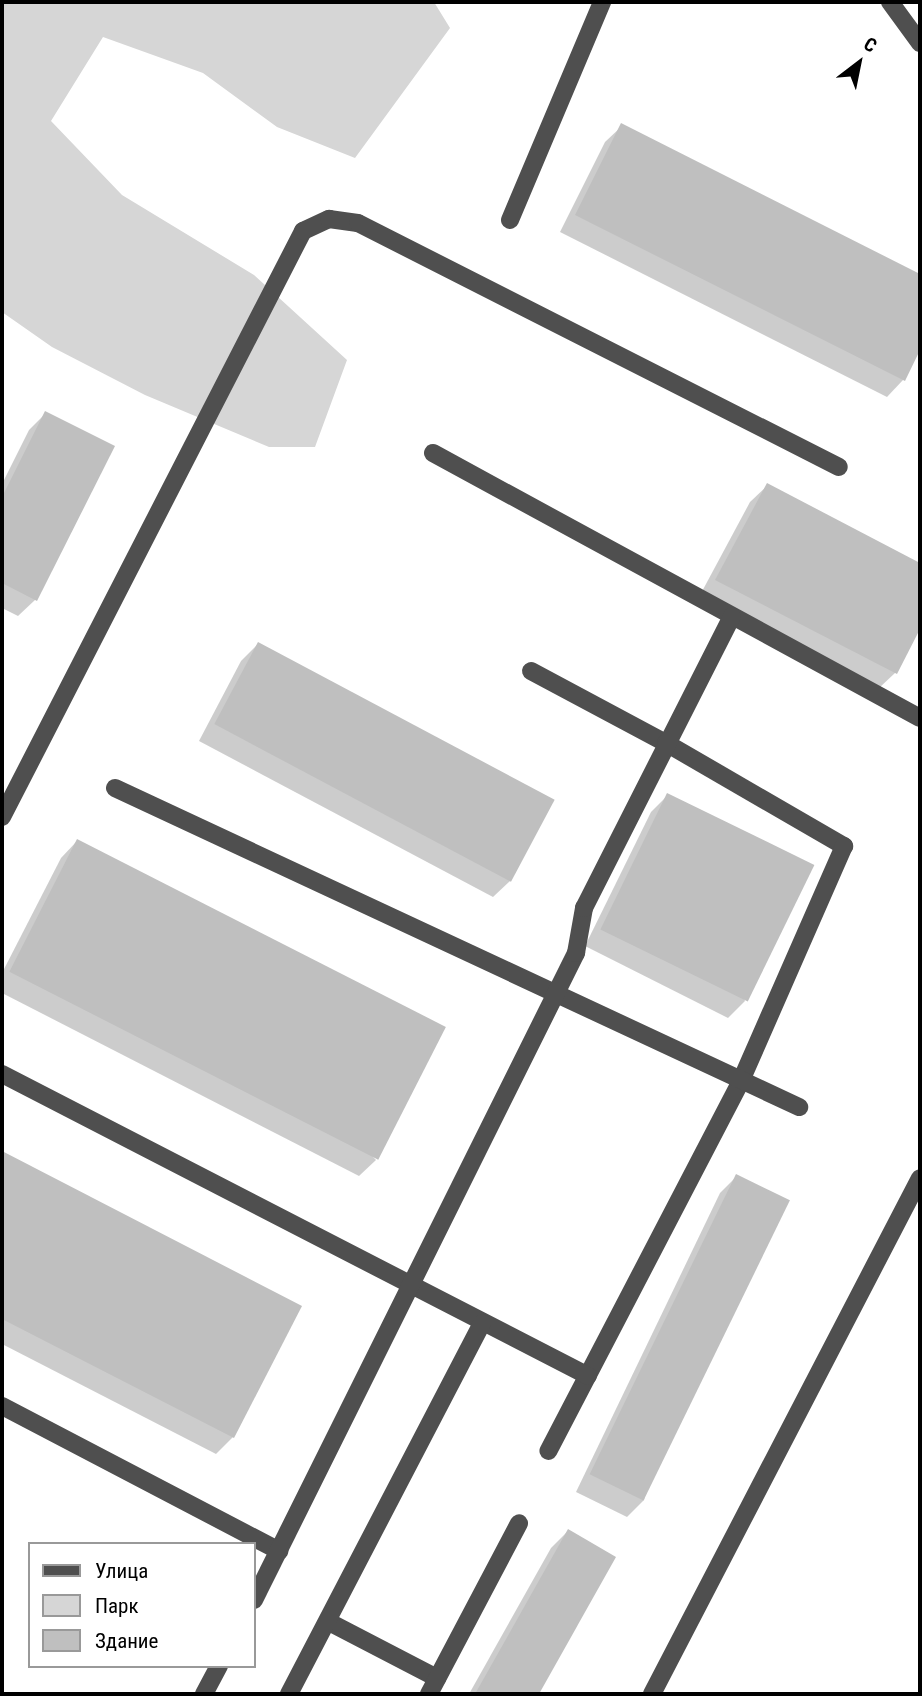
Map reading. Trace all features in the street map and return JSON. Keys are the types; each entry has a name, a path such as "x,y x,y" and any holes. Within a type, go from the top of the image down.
{"lane":[{"path":"510,220 602,2"},
{"path":"890,2 920,43"},
{"path":"2,817 303,231 329,219 358,223 839,467"},
{"path":"433,453 920,718"},
{"path":"256,1596 555,997 576,953 584,908 732,616"},
{"path":"531,671 666,743 844,846 741,1081 548,1451"},
{"path":"115,788 555,997 799,1107"},
{"path":"2,1074 412,1288 588,1376"},
{"path":"652,1694 920,1178"},
{"path":"289,1694 329,1622 482,1323"},
{"path":"2,1406 279,1551"},
{"path":"329,1622 433,1686 519,1523"},
{"path":"204,1694 218,1668"}],"green space":[{"path":"2,2 434,2 450,28 355,158 277,127 203,73 103,37 51,121 122,195 254,275 347,360 315,447 269,447 145,395 52,347 2,312"}],"building":[{"path":"621,123 920,274 920,350 905,381 575,215"},
{"path":"45,411 115,446 37,601 2,583 2,497"},
{"path":"767,483 920,563 920,629 897,674 715,580"},
{"path":"258,642 555,800 511,882 214,724"},
{"path":"667,793 814,865 748,1002 600,930"},
{"path":"77,839 446,1027 378,1160 9,972"},
{"path":"2,1151 302,1306 234,1438 2,1319"},
{"path":"736,1174 790,1200 644,1500 590,1474"},
{"path":"568,1529 616,1557 539,1694 475,1694"}]}
